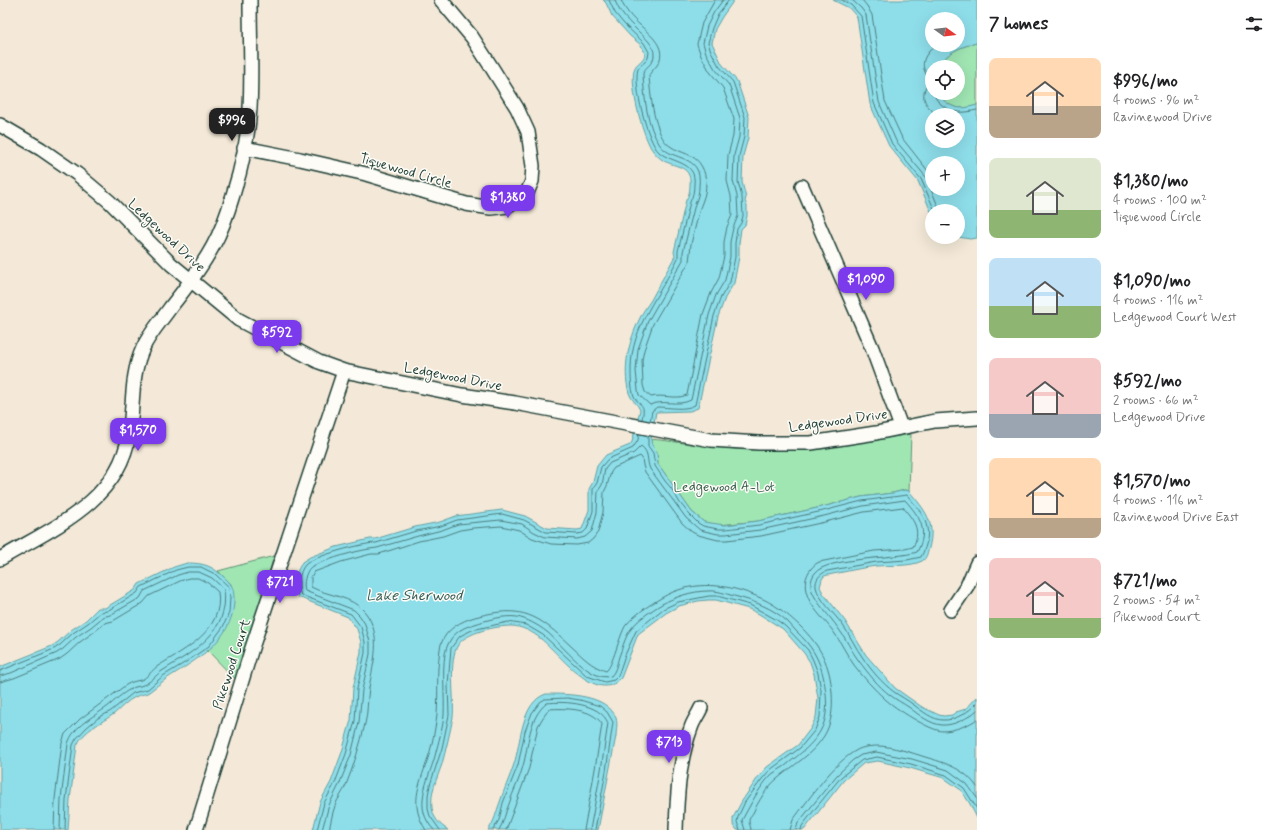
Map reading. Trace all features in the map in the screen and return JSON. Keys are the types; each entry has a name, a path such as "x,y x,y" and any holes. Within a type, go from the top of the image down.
{"street":[{"path":"0,559 82,510 96,498 108,484 122,460 128,442 133,382 143,348 155,328 191,280 214,245 223,226 238,179 250,108 250,0"},
{"name":"Tiquewood Circle","path":"244,148 366,174 466,204 491,208 507,206 527,193 532,181 533,166 528,132 517,108 472,37 441,0"},
{"name":"Ledgewood Drive","path":"0,126 42,149 77,174 110,202 167,260 239,320 319,362 344,371 462,396 515,403 711,440 759,443 811,442 857,436 935,421 977,418"},
{"path":"802,186 872,348 901,427"},
{"name":"Pikewood Court","path":"196,830 252,648 344,371"},
{"path":"951,610 967,586 977,563"},
{"path":"676,830 677,796 684,753 691,727 701,708"}],"green space":[{"path":"977,43 977,105 959,108 950,105 944,100 965,100 965,60 943,60 953,52 965,52 965,46"},
{"name":"Ledgewood A-Lot","path":"911,434 909,491 904,490 861,497 758,521 719,525 704,522 692,512 658,464 657,452 652,445 651,439 725,448 787,450 823,447"},
{"path":"274,556 237,681 208,651 226,629 231,584 218,571"}],"water":[{"name":"Lake Sherwood","path":"603,0 734,0 715,29 712,43 722,64 737,81 749,117 748,138 743,156 742,182 746,198 747,216 745,225 741,229 739,257 734,283 725,298 718,317 698,408 690,411 656,412 651,439 652,445 657,452 658,464 692,512 704,522 725,525 758,521 861,497 905,490 909,491 920,504 928,517 930,524 931,539 926,557 917,563 912,564 876,566 824,576 820,587 845,621 866,655 895,688 922,707 939,715 952,715 966,709 977,697 977,818 961,790 944,778 910,768 878,761 864,763 844,780 804,830 737,830 733,824 733,819 742,801 767,767 798,745 811,728 816,717 818,698 814,674 810,662 783,629 749,609 716,600 708,600 679,606 666,613 638,634 621,678 611,685 601,686 590,682 568,665 538,636 523,628 515,626 498,627 475,633 462,640 458,645 453,660 453,717 442,764 432,796 432,808 435,818 448,830 313,830 320,802 331,782 342,752 351,720 353,688 361,652 361,642 357,629 348,617 298,597 295,590 297,572 302,562 310,557 336,547 375,539 415,527 440,522 456,516 502,510 525,516 547,528 582,529 589,510 589,489 593,482 597,466 606,455 630,445 632,442 640,410 629,393 627,384 626,374 628,354 633,335 641,315 675,256 674,252 686,200 690,191 690,179 686,171 662,160 651,148 644,132 635,99 633,78 635,67 644,58 645,53 641,45 630,36 612,16"},
{"path":"833,0 977,0 977,43 965,46 965,12 925,12 925,52 953,52 943,60 925,60 925,100 944,100 950,105 959,108 925,108 925,148 965,148 965,108 977,105 977,238 965,238 965,204 928,204 918,181 889,146 870,104 857,17 849,8"},
{"path":"187,563 204,565 212,568 225,578 232,586 234,592 234,602 232,616 227,628 219,639 200,657 146,694 129,700 114,714 88,731 80,740 77,745 68,830 0,830 0,667 52,646 86,620 98,608 105,608 135,590 139,584 174,567"},
{"path":"546,694 575,695 595,700 604,704 611,710 616,718 616,736 598,830 488,830 494,820 512,769 523,724 527,714 531,705 538,698"}]}
